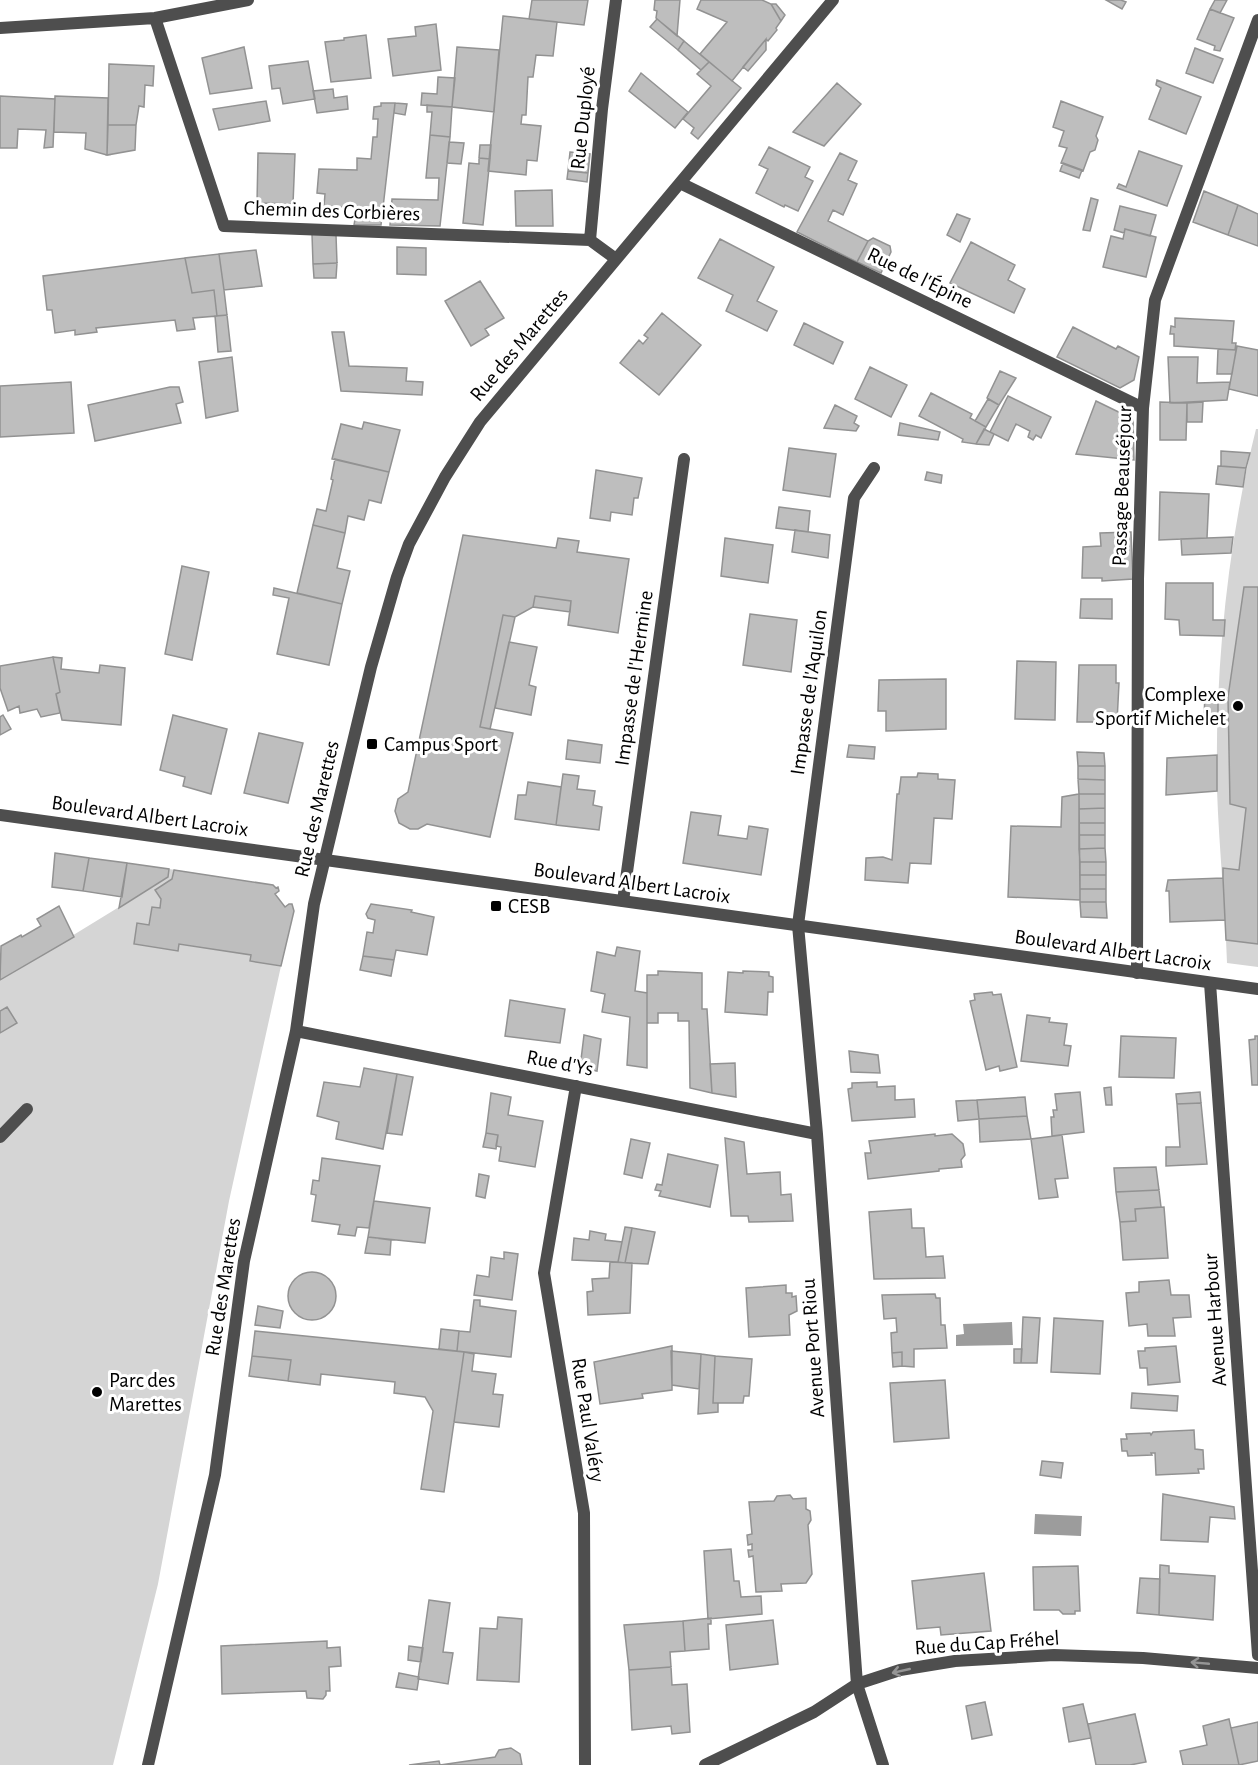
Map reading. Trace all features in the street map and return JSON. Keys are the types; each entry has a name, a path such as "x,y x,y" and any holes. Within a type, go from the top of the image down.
{"street":[{"path":"0,28 155,18 248,0"},
{"name":"Rue Duployé","path":"590,240 602,109 616,0"},
{"path":"818,0 832,2"},
{"name":"Rue des Marettes","path":"148,1765 215,1475 244,1261 296,1031 314,904 371,667 409,544 445,477 480,422 832,2"},
{"name":"Chemin des Corbières","path":"155,18 224,226 590,240"},
{"name":"Passage Beauséjour","path":"1137,973 1138,579 1143,408 1155,300 1258,20"},
{"name":"Rue de l'Épine","path":"680,183 1143,408"},
{"path":"590,240 616,259"},
{"name":"Impasse de l'Hermine","path":"623,901 684,459"},
{"name":"Impasse de l'Aquilon","path":"798,925 854,498 874,468"},
{"name":"Boulevard Albert Lacroix","path":"0,815 1258,989"},
{"name":"Avenue Port Riou","path":"798,925 818,1134 857,1684 883,1765"},
{"name":"Avenue Harbour","path":"1210,983 1258,1655"},
{"name":"Rue d'Ys","path":"296,1031 818,1134"},
{"name":"Rue Paul Valéry","path":"576,1086 544,1273 584,1514 585,1765"},
{"path":"0,1137 27,1109"},
{"name":"Rue du Cap Fréhel","path":"705,1765 814,1712 857,1684 900,1670 955,1661 1054,1655 1143,1658 1258,1668"}],"shaded area":[{"name":"Complexe Sportif Michelet","path":"1256,429 1258,429 1258,967 1227,963 1217,790 1218,699 1225,608 1237,518"},
{"name":"Parc des Marettes","path":"169,869 273,885 279,890 275,895 285,906 292,904 281,966 229,1201 158,1584 113,1765 0,1765 0,980 168,877"},
{"path":"1012,1322 1013,1345 956,1346 956,1335 964,1334 963,1324"},
{"path":"1035,1514 1082,1516 1081,1536 1034,1534"}],"building":[{"path":"532,0 588,0 584,25 529,19"},
{"path":"655,0 680,0 677,36 656,18"},
{"path":"701,0 762,0 771,4 781,21 777,30 768,41 766,39 732,81 700,54 727,22 697,9"},
{"path":"1106,0 1121,0 1126,2 1122,9"},
{"path":"1215,0 1227,0 1220,13 1210,9"},
{"path":"771,4 776,4 785,15 781,21"},
{"path":"1210,9 1234,18 1220,51 1214,50 1215,46 1197,39"},
{"path":"503,16 557,22 553,56 536,55 533,77 528,77 526,115 522,115 521,124 541,126 537,161 527,160 526,175 488,171"},
{"path":"657,19 684,41 678,50 650,27"},
{"path":"436,24 441,70 393,76 388,39 416,36 415,27"},
{"path":"366,35 371,78 331,82 325,42"},
{"path":"766,39 766,50 748,71 743,67"},
{"path":"684,41 709,62 701,70 678,50"},
{"path":"244,47 252,88 210,94 202,58"},
{"path":"457,47 499,50 494,112 452,107"},
{"path":"1195,48 1223,59 1213,83 1186,73"},
{"path":"308,61 315,99 283,104 280,88 272,89 269,66"},
{"path":"709,62 741,88 698,139 691,133 694,128 683,119 711,86 697,74"},
{"path":"109,64 154,66 153,86 145,85 144,107 139,106 136,125 108,125"},
{"path":"641,73 688,112 675,128 629,91"},
{"path":"438,77 455,78 452,107 421,105 422,93 437,94"},
{"path":"1157,80 1201,97 1186,134 1149,119 1161,88 1156,85"},
{"path":"837,83 861,104 824,146 793,132"},
{"path":"333,89 334,98 347,96 348,109 317,113 313,91"},
{"path":"0,96 55,99 53,147 44,148 46,130 18,129 17,148 0,148"},
{"path":"55,96 108,98 107,155 85,149 86,133 54,132"},
{"path":"266,101 270,121 219,130 213,109"},
{"path":"1061,101 1103,117 1096,136 1098,140 1095,150 1090,152 1083,171 1061,163 1067,148 1059,146 1064,131 1053,127"},
{"path":"381,103 395,103 381,225 354,225 357,208 324,206 325,194 317,193 319,169 357,170 357,158 371,159 373,137 377,137 378,119 373,119 374,107 381,106"},
{"path":"395,103 407,104 405,115 394,113"},
{"path":"427,105 452,107 450,137 430,135 432,112 427,112"},
{"path":"108,125 136,125 135,150 107,155"},
{"path":"430,135 450,137 440,226 390,225 392,199 438,200 439,178 426,178"},
{"path":"449,142 464,143 461,164 447,163"},
{"path":"480,145 491,145 490,159 479,158"},
{"path":"769,147 810,167 805,177 813,181 798,211 785,205 784,207 756,193 768,169 759,165"},
{"path":"1139,151 1182,166 1167,206 1117,188 1119,184 1126,187"},
{"path":"570,152 590,154 588,173 568,171"},
{"path":"258,153 295,154 293,204 257,203"},
{"path":"840,153 857,161 848,180 857,184 843,215 833,210 828,221 868,241 857,262 797,232"},
{"path":"479,158 490,159 483,225 463,223 469,163 479,164"},
{"path":"1063,163 1082,170 1079,178 1060,171"},
{"path":"568,171 588,173 587,182 567,179"},
{"path":"552,190 553,226 516,226 515,191"},
{"path":"1204,191 1238,205 1228,235 1193,222"},
{"path":"1091,198 1098,200 1090,231 1083,230"},
{"path":"1238,205 1258,214 1258,246 1228,235"},
{"path":"1120,206 1156,215 1150,236 1125,229 1124,233 1114,230"},
{"path":"957,214 970,219 960,242 947,235"},
{"path":"1125,229 1156,237 1146,277 1103,267 1111,236 1123,239"},
{"path":"312,234 336,235 337,263 313,264"},
{"path":"873,238 890,246 891,252 881,273 857,262 868,241"},
{"path":"720,239 774,267 757,301 777,311 767,331 726,311 733,295 698,278"},
{"path":"971,242 1015,265 1008,280 1025,289 1014,313 950,283"},
{"path":"397,247 426,248 426,275 397,274"},
{"path":"256,250 262,286 224,290 219,254"},
{"path":"219,254 227,315 217,316 214,290 192,293 185,258"},
{"path":"185,258 192,293 214,290 217,316 193,318 195,329 177,331 175,320 96,328 97,332 75,335 75,330 55,333 52,310 47,310 43,276"},
{"path":"337,263 336,278 314,278 313,264"},
{"path":"480,281 504,318 485,329 489,335 471,346 445,301"},
{"path":"662,313 701,345 659,395 620,363 639,340 643,344 648,338 644,335"},
{"path":"227,315 231,351 218,352 215,316"},
{"path":"1175,318 1234,321 1232,343 1236,343 1235,350 1174,346 1174,334 1170,334 1171,326 1175,327"},
{"path":"804,323 843,342 833,364 794,345"},
{"path":"1073,327 1116,349 1118,346 1139,357 1134,380 1120,388 1057,357"},
{"path":"332,332 344,332 349,366 407,368 406,381 423,382 422,395 341,391"},
{"path":"1237,346 1258,350 1258,396 1229,389"},
{"path":"1218,349 1236,350 1232,374 1217,374"},
{"path":"232,357 238,411 206,418 199,362"},
{"path":"1168,357 1198,357 1197,383 1230,382 1227,400 1170,403"},
{"path":"870,367 907,385 891,417 855,399"},
{"path":"1000,371 1016,378 999,405 987,398"},
{"path":"71,382 74,433 0,437 0,386"},
{"path":"179,387 183,402 176,404 181,423 95,441 88,405"},
{"path":"931,393 972,414 970,418 986,427 976,444 962,442 963,439 919,416"},
{"path":"1008,396 1051,417 1041,438 1036,435 1033,440 1028,437 1030,431 1016,424 1008,441 990,432"},
{"path":"988,399 999,405 986,427 975,421"},
{"path":"1096,401 1133,419 1134,460 1076,454"},
{"path":"1160,402 1187,403 1186,440 1160,440"},
{"path":"1203,402 1202,422 1187,422 1187,403"},
{"path":"835,405 857,416 854,423 859,426 856,431 824,428"},
{"path":"364,422 400,430 389,472 332,459 341,424 362,429"},
{"path":"900,423 940,432 938,440 898,435"},
{"path":"984,429 994,434 989,445 976,444"},
{"path":"789,448 836,454 830,497 783,490"},
{"path":"1221,451 1250,453 1246,468 1221,466"},
{"path":"335,459 389,472 381,503 369,500 364,520 348,516 345,533 313,525 317,509 326,511"},
{"path":"1218,466 1246,468 1243,487 1216,484"},
{"path":"596,470 642,478 638,498 634,498 632,515 611,512 610,521 590,518"},
{"path":"927,472 942,475 941,483 925,480"},
{"path":"1160,492 1209,494 1207,538 1159,540"},
{"path":"779,507 810,511 808,532 776,528"},
{"path":"313,525 345,533 337,568 350,571 342,604 297,593"},
{"path":"795,530 830,535 828,558 792,552"},
{"path":"1131,532 1133,579 1102,581 1102,578 1082,578 1083,547 1101,546 1100,533"},
{"path":"463,535 556,548 558,538 579,541 577,552 629,559 618,633 568,625 571,601 535,596 533,607 515,617 503,615 480,727 513,733 490,837 427,824 418,829 410,829 399,823 395,811 398,799 408,792"},
{"path":"1233,537 1231,553 1182,555 1181,539"},
{"path":"725,538 773,545 768,583 721,576"},
{"path":"182,566 209,572 192,660 165,654"},
{"path":"1166,583 1213,583 1213,620 1225,620 1224,636 1180,635 1179,620 1165,619"},
{"path":"1244,587 1258,587 1258,944 1226,940 1223,878 1223,868 1239,870 1246,808 1230,804 1228,697"},
{"path":"274,588 342,604 329,665 277,654 289,598 273,595"},
{"path":"535,596 571,601 570,612 533,607"},
{"path":"1081,599 1112,599 1112,619 1080,618"},
{"path":"750,614 797,620 791,672 743,665"},
{"path":"503,615 515,617 490,729 480,727"},
{"path":"509,642 537,647 529,685 536,687 531,715 495,708"},
{"path":"53,657 62,658 61,669 99,673 100,665 125,668 121,725 62,720 56,694 60,692"},
{"path":"53,657 60,692 56,694 60,713 41,717 37,709 20,713 19,706 8,711 0,688 0,666"},
{"path":"1017,661 1056,662 1055,720 1015,719"},
{"path":"1079,665 1116,665 1116,683 1119,683 1117,722 1077,722"},
{"path":"946,679 946,729 886,731 886,711 878,711 879,680"},
{"path":"1205,692 1218,692 1218,720 1204,720"},
{"path":"3,715 11,729 0,735 0,717"},
{"path":"173,715 227,729 211,794 183,786 185,777 160,770"},
{"path":"259,733 303,743 288,803 244,793"},
{"path":"568,740 602,745 600,763 566,759"},
{"path":"849,745 875,747 874,759 847,757"},
{"path":"1077,752 1104,753 1105,766 1078,766"},
{"path":"1217,755 1217,791 1166,795 1167,758"},
{"path":"1078,766 1105,766 1105,780 1078,779"},
{"path":"918,773 938,774 938,779 955,780 952,819 934,818 931,864 910,863 908,883 865,880 866,858 883,857 892,860 897,794 899,794 901,777 917,777"},
{"path":"563,774 579,776 577,789 595,791 593,805 602,807 599,830 556,825"},
{"path":"1078,779 1105,780 1105,794 1079,794"},
{"path":"528,782 561,787 556,825 515,819 518,795 526,795"},
{"path":"1079,794 1080,900 1008,897 1011,826 1061,827 1062,797"},
{"path":"1079,794 1105,794 1105,808 1079,809"},
{"path":"1105,808 1105,823 1079,823 1079,809"},
{"path":"691,812 721,816 718,835 747,839 749,826 768,829 761,875 683,863"},
{"path":"1079,823 1105,823 1105,835 1079,835"},
{"path":"1079,835 1105,835 1105,848 1079,849"},
{"path":"1105,848 1106,862 1080,862 1079,849"},
{"path":"55,853 89,858 83,891 52,887"},
{"path":"89,858 127,863 122,897 83,891"},
{"path":"1080,862 1106,862 1106,875 1080,875"},
{"path":"127,863 169,869 168,877 119,908"},
{"path":"174,870 278,887 279,891 275,894 285,907 292,904 294,911 281,966 250,961 251,955 179,944 178,951 134,944 137,923 149,925 152,907 160,908 161,899 155,890 172,879"},
{"path":"1080,875 1106,875 1106,889 1080,889"},
{"path":"1223,878 1225,920 1170,922 1169,891 1166,891 1168,880"},
{"path":"1080,889 1106,889 1106,902 1080,902"},
{"path":"1080,902 1106,902 1107,918 1081,917"},
{"path":"371,904 412,910 411,912 434,917 427,955 396,950 394,960 363,956 367,932 373,933 375,920 368,918 366,914"},
{"path":"59,906 74,937 0,980 1,946 41,926 37,919"},
{"path":"617,947 640,951 635,991 647,993 647,1068 627,1065 630,1017 602,1012 605,994 591,991 597,952 615,956"},
{"path":"363,956 394,960 391,976 360,970"},
{"path":"658,971 702,973 702,1009 707,1009 712,1093 690,1088 689,1021 678,1021 678,1013 658,1013 658,1023 647,1023 647,975 658,975"},
{"path":"743,971 769,972 769,976 773,977 773,992 768,992 767,1015 725,1012 728,972 743,973"},
{"path":"992,992 993,995 1001,994 1017,1067 1000,1071 999,1066 986,1070 970,1001 975,1000 974,994"},
{"path":"510,1000 565,1009 560,1043 505,1036"},
{"path":"7,1007 17,1023 0,1033 0,1011"},
{"path":"1027,1015 1050,1018 1049,1022 1067,1024 1064,1045 1071,1046 1068,1066 1021,1061"},
{"path":"584,1035 601,1039 597,1071 580,1068"},
{"path":"1121,1036 1176,1038 1174,1078 1119,1077"},
{"path":"1255,1036 1258,1036 1258,1085 1252,1085 1249,1040 1255,1039"},
{"path":"849,1051 878,1055 880,1073 851,1072"},
{"path":"735,1063 736,1097 712,1093 710,1064"},
{"path":"364,1068 397,1074 383,1149 336,1139 339,1122 317,1116 324,1082 360,1087"},
{"path":"397,1074 413,1077 402,1135 387,1133"},
{"path":"877,1082 877,1087 895,1086 895,1100 914,1099 915,1117 852,1121 848,1089 852,1088 852,1083"},
{"path":"1111,1087 1112,1105 1106,1105 1104,1088"},
{"path":"1080,1092 1084,1132 1052,1136 1051,1117 1054,1117 1053,1110 1057,1110 1055,1094"},
{"path":"1200,1092 1201,1103 1177,1104 1176,1094"},
{"path":"491,1093 511,1097 508,1115 543,1121 535,1167 499,1161 501,1147 496,1146 498,1135 486,1133"},
{"path":"1025,1097 1027,1116 979,1119 977,1100"},
{"path":"977,1100 979,1119 958,1121 956,1101"},
{"path":"1201,1103 1207,1164 1166,1166 1166,1147 1180,1147 1177,1104"},
{"path":"1027,1116 1031,1139 980,1142 979,1119"},
{"path":"486,1133 498,1135 496,1149 483,1147"},
{"path":"935,1134 935,1136 952,1134 963,1144 965,1155 961,1160 962,1167 868,1179 865,1153 871,1153 869,1141"},
{"path":"1062,1135 1068,1178 1055,1179 1058,1197 1039,1199 1031,1139"},
{"path":"725,1138 744,1142 747,1174 780,1172 781,1195 791,1194 793,1221 749,1222 748,1216 731,1216"},
{"path":"631,1139 650,1143 642,1178 624,1174"},
{"path":"668,1154 718,1165 710,1207 659,1196 661,1191 655,1190 657,1184 662,1185"},
{"path":"322,1158 380,1166 369,1228 357,1227 355,1236 338,1234 340,1225 312,1221 316,1195 311,1194 313,1180 319,1181"},
{"path":"1156,1167 1159,1190 1116,1192 1114,1168"},
{"path":"479,1174 489,1176 485,1198 476,1196"},
{"path":"1159,1190 1161,1207 1135,1209 1136,1221 1120,1222 1116,1192"},
{"path":"374,1201 430,1208 425,1243 368,1237"},
{"path":"1164,1207 1168,1258 1123,1260 1120,1222 1136,1221 1135,1209"},
{"path":"911,1209 912,1228 924,1228 926,1257 943,1256 945,1278 874,1279 869,1212"},
{"path":"625,1227 632,1228 625,1263 618,1262"},
{"path":"632,1228 655,1232 648,1264 625,1263"},
{"path":"590,1231 606,1234 605,1240 622,1242 618,1262 572,1260 574,1238 589,1240"},
{"path":"368,1237 391,1240 390,1255 365,1253"},
{"path":"504,1252 518,1254 512,1300 474,1295 477,1275 489,1277 491,1257 504,1259"},
{"path":"610,1262 632,1263 630,1313 588,1315 587,1292 593,1291 592,1279 609,1278"},
{"path":"312,1272 329,1279 336,1296 329,1313 312,1320 295,1313 288,1296 295,1279"},
{"path":"1169,1280 1171,1295 1189,1295 1191,1317 1173,1318 1175,1336 1148,1336 1147,1324 1129,1326 1126,1293 1139,1292 1139,1282"},
{"path":"786,1285 786,1293 792,1293 792,1297 796,1296 797,1311 789,1315 790,1335 749,1337 746,1288"},
{"path":"935,1294 936,1298 940,1298 941,1325 945,1325 947,1348 914,1349 914,1367 902,1366 902,1352 892,1353 891,1333 897,1332 896,1318 884,1319 882,1295"},
{"path":"474,1300 480,1300 480,1306 516,1311 511,1357 457,1351 459,1331 470,1332"},
{"path":"258,1306 283,1311 280,1328 255,1325"},
{"path":"1023,1317 1040,1318 1037,1363 1021,1363"},
{"path":"1054,1318 1103,1321 1100,1374 1051,1372"},
{"path":"441,1329 459,1331 457,1351 439,1349"},
{"path":"255,1331 464,1352 444,1492 421,1489 433,1411 425,1397 394,1393 395,1382 321,1374 320,1385 288,1381 291,1360 252,1356"},
{"path":"672,1346 672,1390 642,1394 643,1398 600,1404 594,1362"},
{"path":"1176,1346 1180,1382 1148,1385 1147,1368 1140,1368 1138,1351 1145,1351 1145,1348"},
{"path":"1014,1349 1022,1349 1021,1363 1014,1363"},
{"path":"671,1351 701,1354 699,1389 672,1385"},
{"path":"464,1352 474,1354 472,1371 496,1374 493,1394 503,1395 499,1427 454,1422"},
{"path":"902,1352 902,1366 893,1367 892,1353"},
{"path":"701,1354 715,1356 713,1403 718,1403 718,1412 698,1414"},
{"path":"252,1356 291,1360 288,1381 249,1376"},
{"path":"715,1356 752,1359 749,1396 744,1396 743,1403 713,1403"},
{"path":"945,1380 949,1438 894,1442 890,1383"},
{"path":"1132,1393 1178,1396 1177,1411 1131,1408"},
{"path":"1194,1430 1195,1449 1203,1450 1204,1469 1198,1469 1199,1473 1156,1475 1155,1453 1128,1456 1127,1451 1122,1451 1121,1439 1127,1439 1126,1434 1150,1433 1151,1435 1153,1432"},
{"path":"1042,1461 1063,1463 1061,1478 1040,1475"},
{"path":"1163,1494 1234,1507 1235,1519 1210,1517 1208,1542 1161,1540"},
{"path":"790,1495 793,1499 806,1498 806,1509 810,1511 811,1520 808,1525 812,1574 806,1583 781,1584 782,1591 756,1592 753,1556 749,1557 748,1550 752,1550 752,1544 748,1545 747,1535 752,1534 749,1502 774,1501 777,1496"},
{"path":"731,1549 734,1581 739,1581 741,1597 761,1596 762,1614 708,1619 704,1551"},
{"path":"1160,1565 1169,1566 1169,1573 1215,1576 1213,1620 1159,1615"},
{"path":"1078,1566 1080,1611 1075,1611 1075,1614 1063,1614 1059,1610 1034,1610 1033,1567"},
{"path":"984,1573 991,1631 941,1635 940,1627 917,1629 912,1581"},
{"path":"1140,1578 1160,1579 1159,1615 1137,1613"},
{"path":"429,1600 450,1603 443,1652 453,1653 448,1684 418,1679"},
{"path":"498,1617 522,1619 519,1682 477,1680 480,1628 497,1629"},
{"path":"711,1618 711,1624 708,1624 709,1649 685,1651 683,1621"},
{"path":"773,1620 778,1664 730,1670 726,1625"},
{"path":"683,1621 685,1651 670,1652 671,1667 629,1670 624,1625"},
{"path":"327,1641 327,1648 340,1647 341,1666 329,1667 330,1691 326,1691 323,1699 307,1698 306,1691 222,1694 221,1646"},
{"path":"409,1646 423,1648 421,1662 408,1660"},
{"path":"671,1667 672,1685 687,1684 690,1732 672,1734 671,1726 632,1730 629,1670"},
{"path":"399,1673 419,1677 417,1690 396,1687"},
{"path":"985,1702 992,1735 972,1739 966,1706"},
{"path":"1083,1704 1091,1738 1069,1742 1063,1708"},
{"path":"1135,1714 1146,1762 1130,1765 1096,1765 1088,1724"},
{"path":"1229,1719 1239,1765 1183,1765 1180,1751 1207,1745 1203,1726"},
{"path":"1258,1722 1258,1761 1239,1765 1231,1728"},
{"path":"511,1748 520,1754 522,1765 440,1765 495,1757 499,1750"},
{"path":"439,1761 440,1765 409,1765"}],"place":[{"name":"Complexe Sportif Michelet","path":"1238,706"},
{"name":"Campus Sport","path":"372,744"},
{"name":"CESB","path":"496,906"},
{"name":"Parc des Marettes","path":"97,1392"}]}
